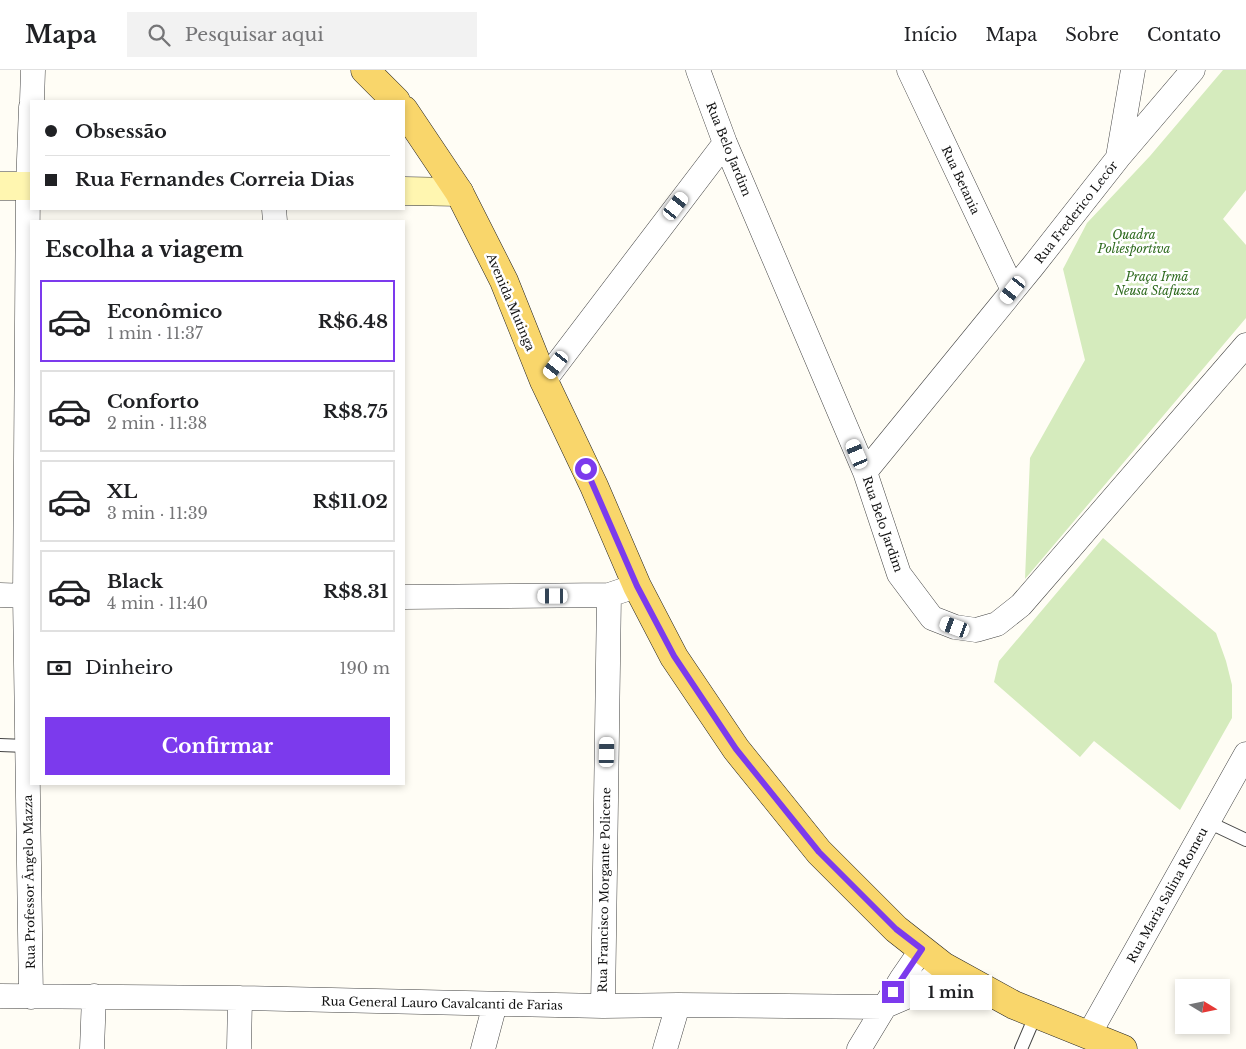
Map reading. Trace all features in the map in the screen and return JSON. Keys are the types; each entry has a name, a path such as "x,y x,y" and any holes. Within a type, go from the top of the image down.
{"main road":[{"path":"364,70 395,100"},
{"name":"Avenida Mutinga","path":"405,111 459,192 504,281 544,381 594,486 637,586 674,656 736,749 819,852 896,929 943,966 1014,1005 1123,1049"}],"street":[{"path":"32,100 33,70"},
{"name":"Rua Belo Jardim","path":"698,70 725,143 865,472 899,574 932,618 955,627 976,630 998,624 1021,605 1246,346"},
{"name":"Rua Betania","path":"909,70 1013,290"},
{"path":"1118,158 1133,70"},
{"name":"Rua Frederico Lecór","path":"865,472 1118,158 1193,70"},
{"path":"544,381 725,143"},
{"path":"0,186 30,186"},
{"name":"Rua Professor Ângelo Mazza","path":"30,186 26,746 31,997"},
{"path":"405,191 459,192"},
{"path":"405,597 609,595 637,586"},
{"path":"0,595 28,596"},
{"name":"Rua Francisco Morgante Policene","path":"603,1006 609,595"},
{"name":"Rua Maria Salina Romeu","path":"1088,1036 1246,754"},
{"path":"859,1049 883,1008 922,949"},
{"path":"883,1008 918,992 943,966"},
{"name":"Rua General Lauro Cavalcanti de Farias","path":"0,996 240,998 603,1006 678,1005 883,1008"},
{"path":"92,1049 94,996"},
{"path":"239,1049 240,998"},
{"path":"483,1049 495,1004"},
{"path":"664,1049 678,1005"}],"lane":[{"path":"0,745 26,746"},
{"path":"1208,822 1246,840"},
{"path":"1021,1049 1036,1014"}],"green space":[{"name":"Praça Irmã Neusa Stafuzza","path":"1223,70 1246,70 1246,190 1223,219 1246,245 1246,318 1025,579 1030,458 1085,360 1063,269 1087,223 1150,156"},
{"path":"1103,538 1216,633 1226,661 1232,685 1232,718 1180,810 1094,741 1080,757 994,682 999,661"}],"route":[{"path":"586,469 637,586 674,656 736,749 819,852 896,929 922,949 893,992"}],"park label":[{"name":"Quadra Poliesportiva","path":"1134,241"}]}
